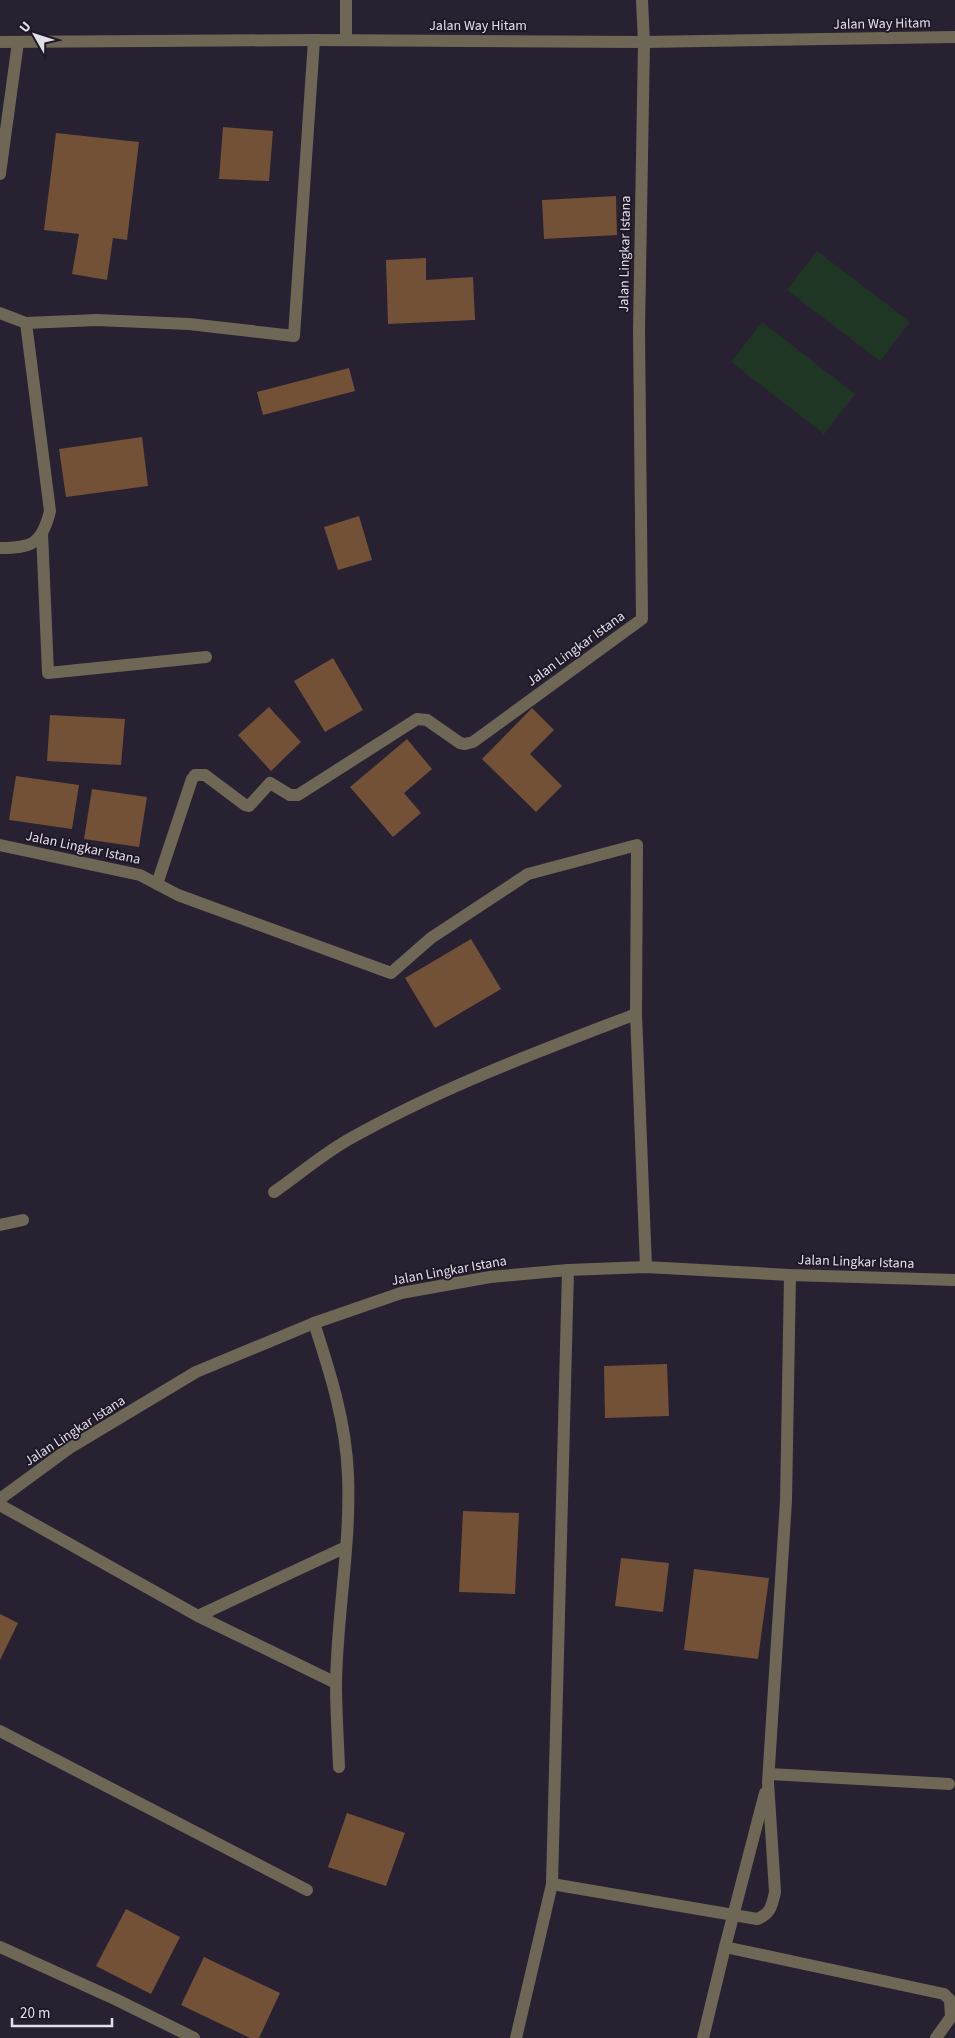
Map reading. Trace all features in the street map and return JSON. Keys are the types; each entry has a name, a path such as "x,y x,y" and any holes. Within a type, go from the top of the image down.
{"street":[{"path":"346,0 346,40"},
{"path":"642,0 644,42"},
{"name":"Jalan Way Hitam","path":"0,42 346,40 644,42 955,37"},
{"path":"0,313 26,322 97,320 189,324 294,336 314,40"},
{"path":"0,174 18,42"},
{"name":"Jalan Lingkar Istana","path":"157,884 192,779 195,775 205,775 245,806 249,806 270,783 290,795 298,795 417,719 427,720 460,743 473,742 642,619 639,330 644,42"},
{"path":"26,322 50,511 42,533 48,673 206,657"},
{"path":"0,548 29,546 42,533"},
{"name":"Jalan Lingkar Istana","path":"0,845 140,875 178,895 391,973 431,938 528,874 638,845 636,1014"},
{"path":"274,1192 351,1138 409,1109 516,1060 636,1014 646,1267"},
{"path":"0,1225 23,1220"},
{"name":"Jalan Lingkar Istana","path":"0,1499 71,1447 196,1372 314,1323 402,1293 490,1276 646,1267 790,1275 955,1280"},
{"path":"516,2038 552,1884 568,1270"},
{"path":"552,1884 757,1919 765,1916 772,1907 775,1892 768,1778 786,1501 790,1275"},
{"path":"314,1323 332,1379 344,1436 348,1474 346,1547 336,1683 339,1767"},
{"path":"0,1505 198,1616 336,1683"},
{"path":"198,1616 346,1547"},
{"path":"0,1732 307,1890"},
{"path":"768,1778 949,1784"},
{"path":"703,2038 724,1947 768,1778"},
{"path":"0,1947 115,1999 194,2038"},
{"path":"724,1947 944,1994 950,2000 951,2017 936,2038"}],"green space":[{"path":"817,251 910,322 880,361 787,290"},
{"path":"762,322 855,394 824,434 731,362"}],"building":[{"path":"223,127 273,131 269,181 219,179"},
{"path":"56,133 139,142 127,240 113,238 107,280 72,274 79,234 44,230"},
{"path":"616,196 617,235 544,239 542,200"},
{"path":"426,258 426,280 473,277 475,320 388,324 386,260"},
{"path":"349,368 355,391 263,415 257,392"},
{"path":"142,437 148,486 66,497 59,449"},
{"path":"359,516 372,560 338,570 324,527"},
{"path":"333,658 363,710 325,732 294,681"},
{"path":"269,707 301,742 271,771 238,735"},
{"path":"532,708 554,730 530,754 562,786 536,812 482,759"},
{"path":"50,715 125,719 121,765 47,761"},
{"path":"407,739 432,769 404,793 421,813 393,837 350,787"},
{"path":"16,776 79,785 72,829 9,820"},
{"path":"92,789 147,797 139,847 84,839"},
{"path":"471,939 501,989 435,1028 405,978"},
{"path":"667,1364 669,1416 605,1418 604,1366"},
{"path":"463,1511 519,1513 515,1594 459,1592"},
{"path":"621,1558 669,1563 663,1612 615,1606"},
{"path":"694,1569 769,1578 758,1659 684,1650"},
{"path":"0,1614 18,1623 0,1660"},
{"path":"347,1813 405,1833 386,1886 328,1867"},
{"path":"126,1909 180,1937 151,1994 96,1966"},
{"path":"204,1957 280,1993 259,2038 250,2038 181,2005"}]}
